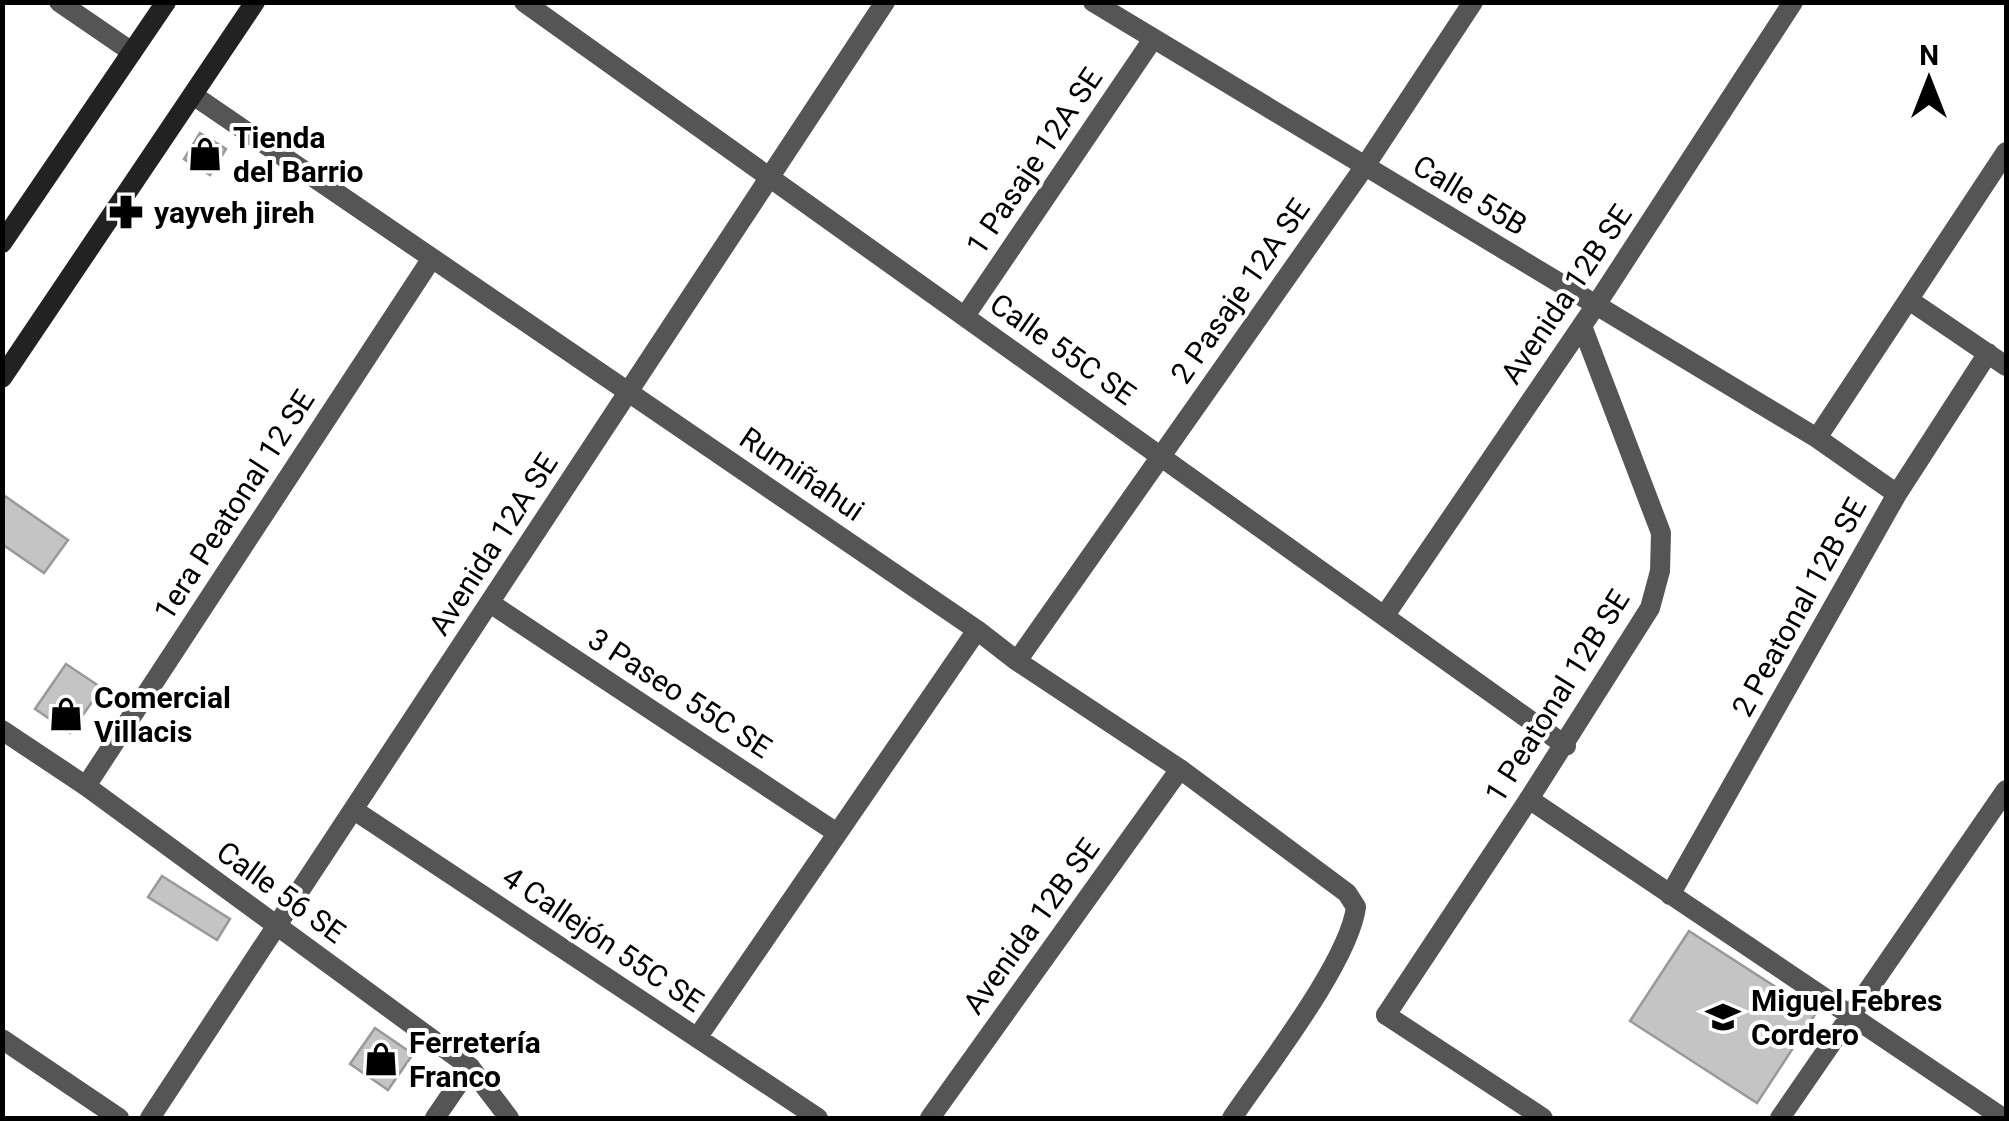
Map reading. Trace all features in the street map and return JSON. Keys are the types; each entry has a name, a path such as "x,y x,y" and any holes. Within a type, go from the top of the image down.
{"main road":[{"path":"2,243 166,2"},
{"path":"2,378 255,2"}],"street":[{"path":"59,2 132,52"},
{"name":"Calle 55C SE","path":"524,2 1566,746"},
{"name":"Avenida 12A SE","path":"150,1118 885,2"},
{"name":"Calle 55B","path":"1093,2 1817,438 1897,494"},
{"name":"2 Pasaje 12A SE","path":"1017,661 1365,166 1473,2"},
{"name":"Avenida 12B SE","path":"1385,616 1596,305 1793,2"},
{"name":"1 Pasaje 12A SE","path":"965,316 1153,39"},
{"name":"Rumiñahui","path":"193,95 1180,769 1347,893 1356,908 1354,920 1326,978 1232,1118"},
{"path":"1817,438 2006,152"},
{"name":"1era Peatonal 12 SE","path":"86,786 432,258"},
{"path":"1910,300 2006,366"},
{"name":"1 Peatonal 12B SE","path":"1542,1118 1386,1015 1566,746 1650,608 1660,571 1661,534 1582,326"},
{"name":"2 Peatonal 12B SE","path":"1670,895 1897,494 1988,353"},
{"name":"3 Paseo 55C SE","path":"490,603 838,833"},
{"path":"698,1038 977,630"},
{"name":"Calle 56 SE","path":"2,730 86,786 470,1067 509,1118"},
{"name":"Avenida 12B SE","path":"930,1118 1180,769"},
{"path":"1780,1118 2006,790"},
{"path":"1528,800 2002,1118"},
{"name":"4 Callejón 55C SE","path":"354,810 818,1118"},
{"path":"2,1040 119,1118"},
{"path":"436,1118 470,1067"}],"building":[{"name":"Tienda del Barrio","path":"200,133 226,149 210,175 184,159"},
{"path":"2,494 68,540 44,573 2,544"},
{"path":"66,664 102,688 70,733 35,709"},
{"path":"162,876 230,919 217,940 148,897"},
{"name":"Miguel Febres Cordero","path":"1689,931 1816,1013 1757,1103 1630,1021"},
{"name":"Ferretería Franco","path":"375,1028 413,1054 388,1090 350,1064"}],"place":[{"name":"Tienda del Barrio","path":"205,154"},
{"name":"yayveh jireh","path":"126,212"},
{"name":"Comercial Villacis","path":"66,714"},
{"name":"Miguel Febres Cordero","path":"1723,1017"},
{"name":"Ferretería Franco","path":"381,1059"}]}
